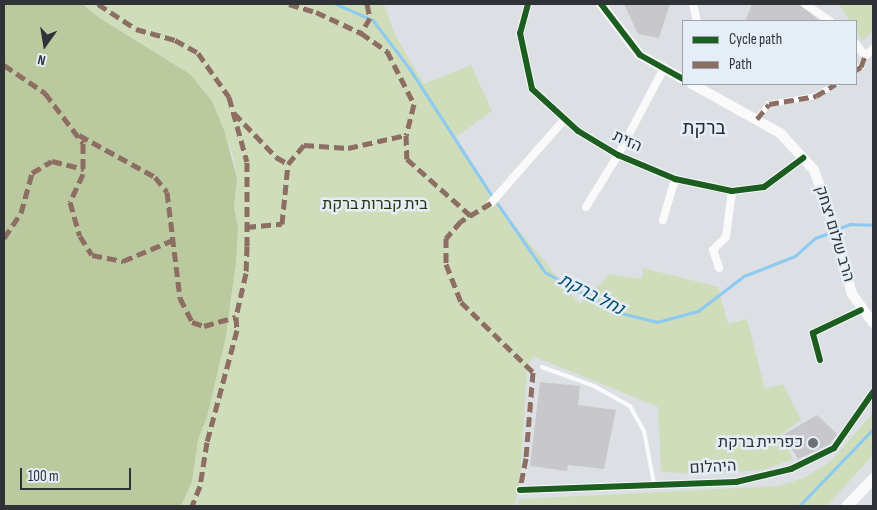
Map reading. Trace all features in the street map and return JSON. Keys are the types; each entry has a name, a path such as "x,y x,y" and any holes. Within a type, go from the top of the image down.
{"main road":[{"path":"846,506 873,478"}],"street":[{"name":"הזית","path":"528,4 520,32 532,89 564,120 618,155 676,178 732,190 764,187 804,158"},
{"path":"601,4 640,55 682,78"},
{"path":"693,4 698,20"},
{"path":"805,4 829,20"},
{"path":"857,45 865,56"},
{"path":"857,68 865,56 873,49"},
{"path":"586,207 618,155 664,68"},
{"name":"הרב שלום יצחק","path":"696,85 780,133 814,170 836,230 846,277 861,310 873,323"},
{"path":"757,119 769,104 816,96 834,85"},
{"path":"491,203 564,120"},
{"path":"663,220 676,178"},
{"path":"720,268 713,250 726,237 732,190"},
{"path":"820,360 813,333 861,310"},
{"name":"היהלום","path":"520,490 736,482 791,469 834,448 873,392"}],"lane":[{"path":"542,367 594,386 630,406 644,431 654,484"}],"green space":[{"path":"4,4 82,4 101,19 190,74 212,101 224,130 237,178 234,207 238,228 236,262 226,336 207,417 198,440 192,482 181,506 4,506"},
{"name":"בית קברות ברקת","path":"82,4 384,4 396,37 424,84 471,65 492,111 455,138 505,214 580,304 610,274 642,279 643,268 718,287 728,324 747,319 765,389 783,384 801,420 781,435 793,459 763,470 702,474 661,472 658,407 533,356 527,369 520,482 515,506 181,506 192,482 198,440 207,417 231,304 238,228 234,207 237,178 233,156 212,101 190,74 101,19"},
{"path":"834,4 873,4 873,31 862,41 857,32 857,20 849,20 840,6"},
{"path":"873,413 873,455 827,506 518,506 519,499 777,486 804,478 830,462"}],"building":[{"path":"624,4 670,4 659,38 638,34"},
{"path":"752,4 799,4 819,20 745,20"},
{"path":"540,382 580,386 578,405 616,410 604,469 568,465 567,471 530,466"},
{"name":"כפריית ברקת","path":"817,415 837,434 830,444 798,459 783,435"}],"waterway":[{"name":"נחל ברקת","path":"336,4 373,20 410,69 491,194"},
{"name":"נחל ברקת","path":"498,204 545,272 617,312 657,322 698,311 744,276 795,256 815,238 832,232"},
{"name":"נחל ברקת","path":"837,229 850,224 873,225"},
{"path":"799,506 873,429"}],"marked path":[{"path":"98,4 136,29 175,40 198,53 229,97 247,162 246,273 236,317 237,330 207,442 200,486 192,506"},
{"path":"289,4 316,12 361,33"},
{"path":"367,4 370,18 361,33 387,51 414,104 406,135 407,159 471,216"},
{"path":"857,69 861,67 865,56"},
{"path":"4,65 45,93 83,143 83,174 70,202 80,236 92,255 123,261 173,240"},
{"path":"757,119 769,104 816,96 834,85"},
{"path":"234,113 276,157 288,164"},
{"path":"79,135 155,177 167,192 180,298 192,322 204,326 236,317"},
{"path":"246,227 282,224 288,164 304,145 348,148 406,135"},
{"path":"4,238 21,213 32,173 52,161 84,169"},
{"path":"491,203 461,221 446,238 446,264 461,302 533,372 526,458 520,490"}],"cycle path":[{"path":"528,4 520,33 532,89 578,131 618,155 675,179 732,191 764,187 803,158"},
{"path":"601,4 640,55 682,78"},
{"path":"820,360 813,333 861,310"},
{"path":"520,490 736,482 791,469 834,448 873,392"}],"place":[{"name":"כפריית ברקת","path":"813,443"}],"district":[{"name":"ברקת","path":"704,129"}]}
